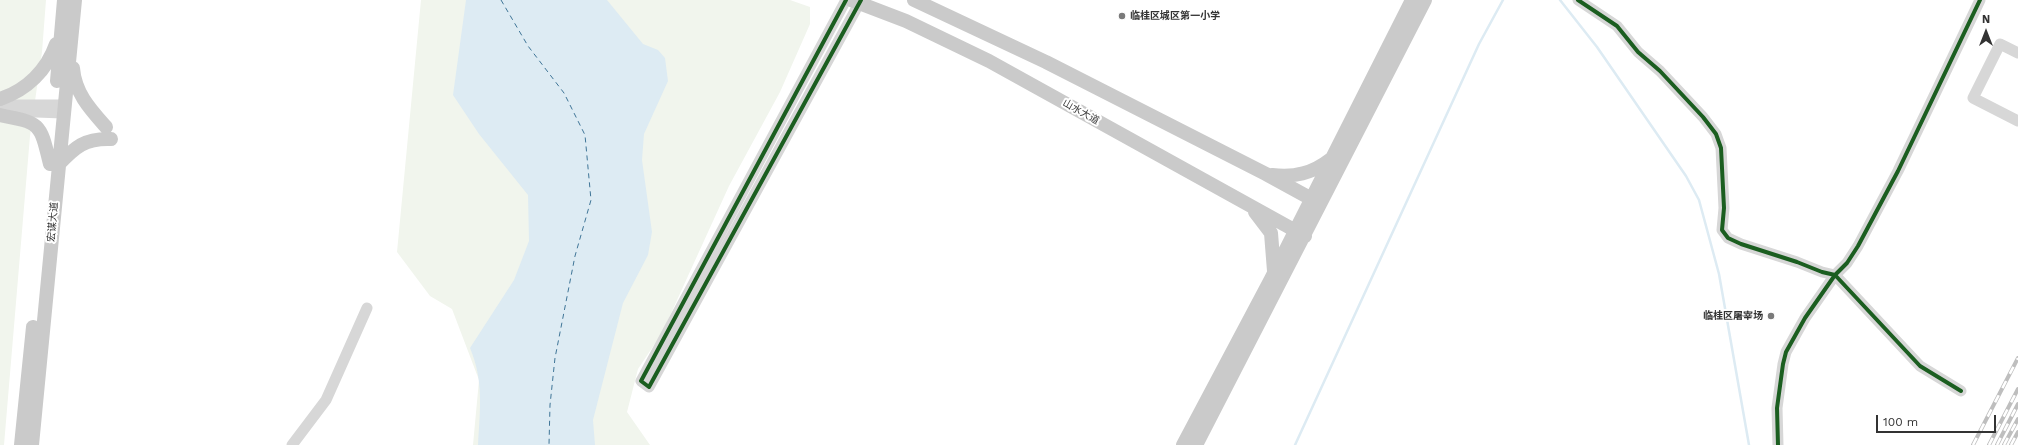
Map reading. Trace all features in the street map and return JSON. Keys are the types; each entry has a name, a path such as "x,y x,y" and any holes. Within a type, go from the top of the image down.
{"main road":[{"name":"宏谋大道","path":"32,445 59,109 64,0"},
{"name":"宏谋大道","path":"59,109 70,43 75,0"},
{"path":"914,0 1046,62 1266,174 1317,202"},
{"path":"1317,202 1332,157 1412,0"},
{"path":"1196,445 1300,233 1425,0"},
{"name":"山水大道","path":"854,1 906,21 990,61 1300,233"},
{"path":"0,100 11,96 26,86 41,72 53,53 62,26"},
{"path":"0,115 26,120 35,126 43,136 54,164 85,142 98,139 108,133 84,103 75,84 70,43"},
{"path":"1266,174 1296,176 1322,166 1332,157"},
{"name":"宏谋大道","path":"21,445 54,164"},
{"path":"1249,205 1271,233 1274,273"},
{"path":"1183,445 1274,273 1300,233"}],"street":[{"path":"1578,0 1617,26 1638,52 1660,71 1703,117 1716,134 1721,148 1724,208 1722,230 1728,238 1741,244 1797,262 1822,272 1835,275 1920,366 1961,391"},
{"path":"1778,445 1777,408 1786,352 1805,318 1835,275 1847,263 1858,246 1977,11 1980,0"},
{"path":"854,1 649,387 641,381 854,1"},
{"path":"2018,53 2000,44 1973,98 2018,121"},
{"path":"0,105 59,109"},
{"path":"0,111 59,109"},
{"path":"292,445 326,400 367,308"}],"shaded area":[{"path":"0,0 46,0 42,52 30,136 4,445 0,445"},
{"path":"421,0 790,0 810,7 810,24 780,92 729,186 662,333 638,369 627,412 650,445 473,445 479,380 452,309 430,296 397,252"},
{"path":"466,0 607,0 643,44 658,50 665,58 668,81 644,134 642,160 652,232 648,255 623,303 593,420 595,445 478,445 480,396 477,372 470,348 514,280 529,241 528,195 479,134 453,95"}],"waterway":[{"path":"1295,445 1479,44 1503,0"},
{"path":"1560,0 1597,47 1686,176 1699,200 1719,274 1749,445"}],"ferry route":[{"path":"501,0 528,46 564,93 585,135 591,200 575,256 555,358 550,405 549,445"}],"railway":[{"path":"1973,445 2018,358"},
{"path":"1989,445 2018,389"},
{"path":"1997,445 2018,404"},
{"path":"2004,445 2018,419"},
{"path":"2011,445 2018,432"}],"cycle path":[{"path":"846,0 641,381 649,387 861,0"},
{"path":"1578,0 1617,26 1638,52 1660,71 1703,117 1716,134 1721,148 1724,208 1722,230 1728,238 1741,244 1797,262 1822,272 1835,275 1920,366 1961,391"},
{"path":"1778,445 1777,408 1786,352 1805,318 1835,275 1847,263 1858,246 1898,171 1980,0"}],"place":[{"name":"临桂区城区第一小学","path":"1122,16"},
{"name":"临桂区屠宰场","path":"1771,316"}]}
